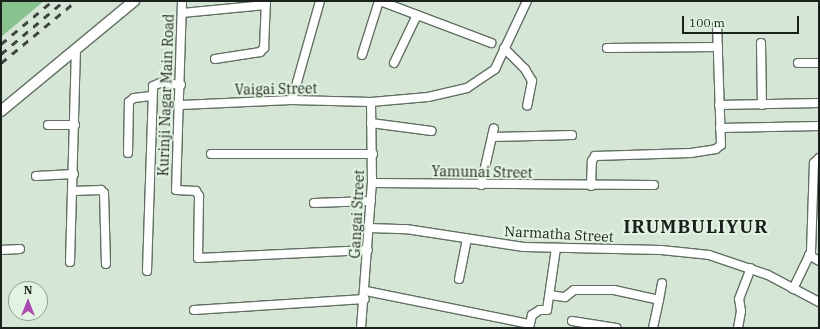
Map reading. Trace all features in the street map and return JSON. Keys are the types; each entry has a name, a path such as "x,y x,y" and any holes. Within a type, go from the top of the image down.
{"street":[{"path":"1,111 134,1"},
{"name":"Kurinji Nagar Main Road","path":"182,1 181,105 176,190 196,190 199,196 198,258 368,250"},
{"path":"292,100 320,1"},
{"path":"362,55 380,1 491,43"},
{"name":"Vaigai Street","path":"181,105 292,100 372,102 428,97 467,88 495,69 527,1"},
{"path":"182,13 266,3 264,48 260,52 215,59"},
{"path":"394,62 417,15"},
{"path":"591,186 592,161 595,156 691,153 716,149 721,145 717,25"},
{"path":"761,43 762,105"},
{"path":"607,48 718,47"},
{"path":"504,48 525,69 532,82 527,106"},
{"path":"70,262 74,191 76,49"},
{"path":"798,63 819,63"},
{"path":"147,271 152,86 156,83 181,85"},
{"path":"128,153 129,102 134,98 151,96"},
{"name":"Gangai Street","path":"361,328 370,228 373,154 372,102"},
{"path":"720,106 819,102"},
{"path":"372,123 431,131"},
{"path":"48,125 75,125"},
{"path":"720,128 819,126"},
{"path":"481,185 494,128"},
{"path":"492,137 572,135"},
{"path":"211,154 373,154"},
{"path":"793,289 809,255 814,163 819,158"},
{"path":"36,176 74,174"},
{"name":"Yamunai Street","path":"372,183 654,186"},
{"path":"74,191 95,190 104,193 106,264"},
{"path":"314,203 371,201"},
{"name":"Narmatha Street","path":"370,228 406,229 524,247 661,250 709,255 768,275 819,302"},
{"path":"459,279 467,239"},
{"path":"194,310 365,295 529,326 535,312 547,310 556,248"},
{"path":"1,250 20,249"},
{"path":"809,255 819,261"},
{"path":"738,328 741,311 739,299 751,268"},
{"path":"653,328 662,283"},
{"path":"550,295 565,297 574,290 614,290 659,300"},
{"path":"572,321 616,328"}],"green space":[{"path":"1,1 44,1 1,37"}],"railway":[{"path":"1,44 52,1"},
{"path":"1,54 64,1"},
{"path":"1,63 76,1"}],"district":[{"name":"IRUMBULIYUR","path":"696,227"}]}
